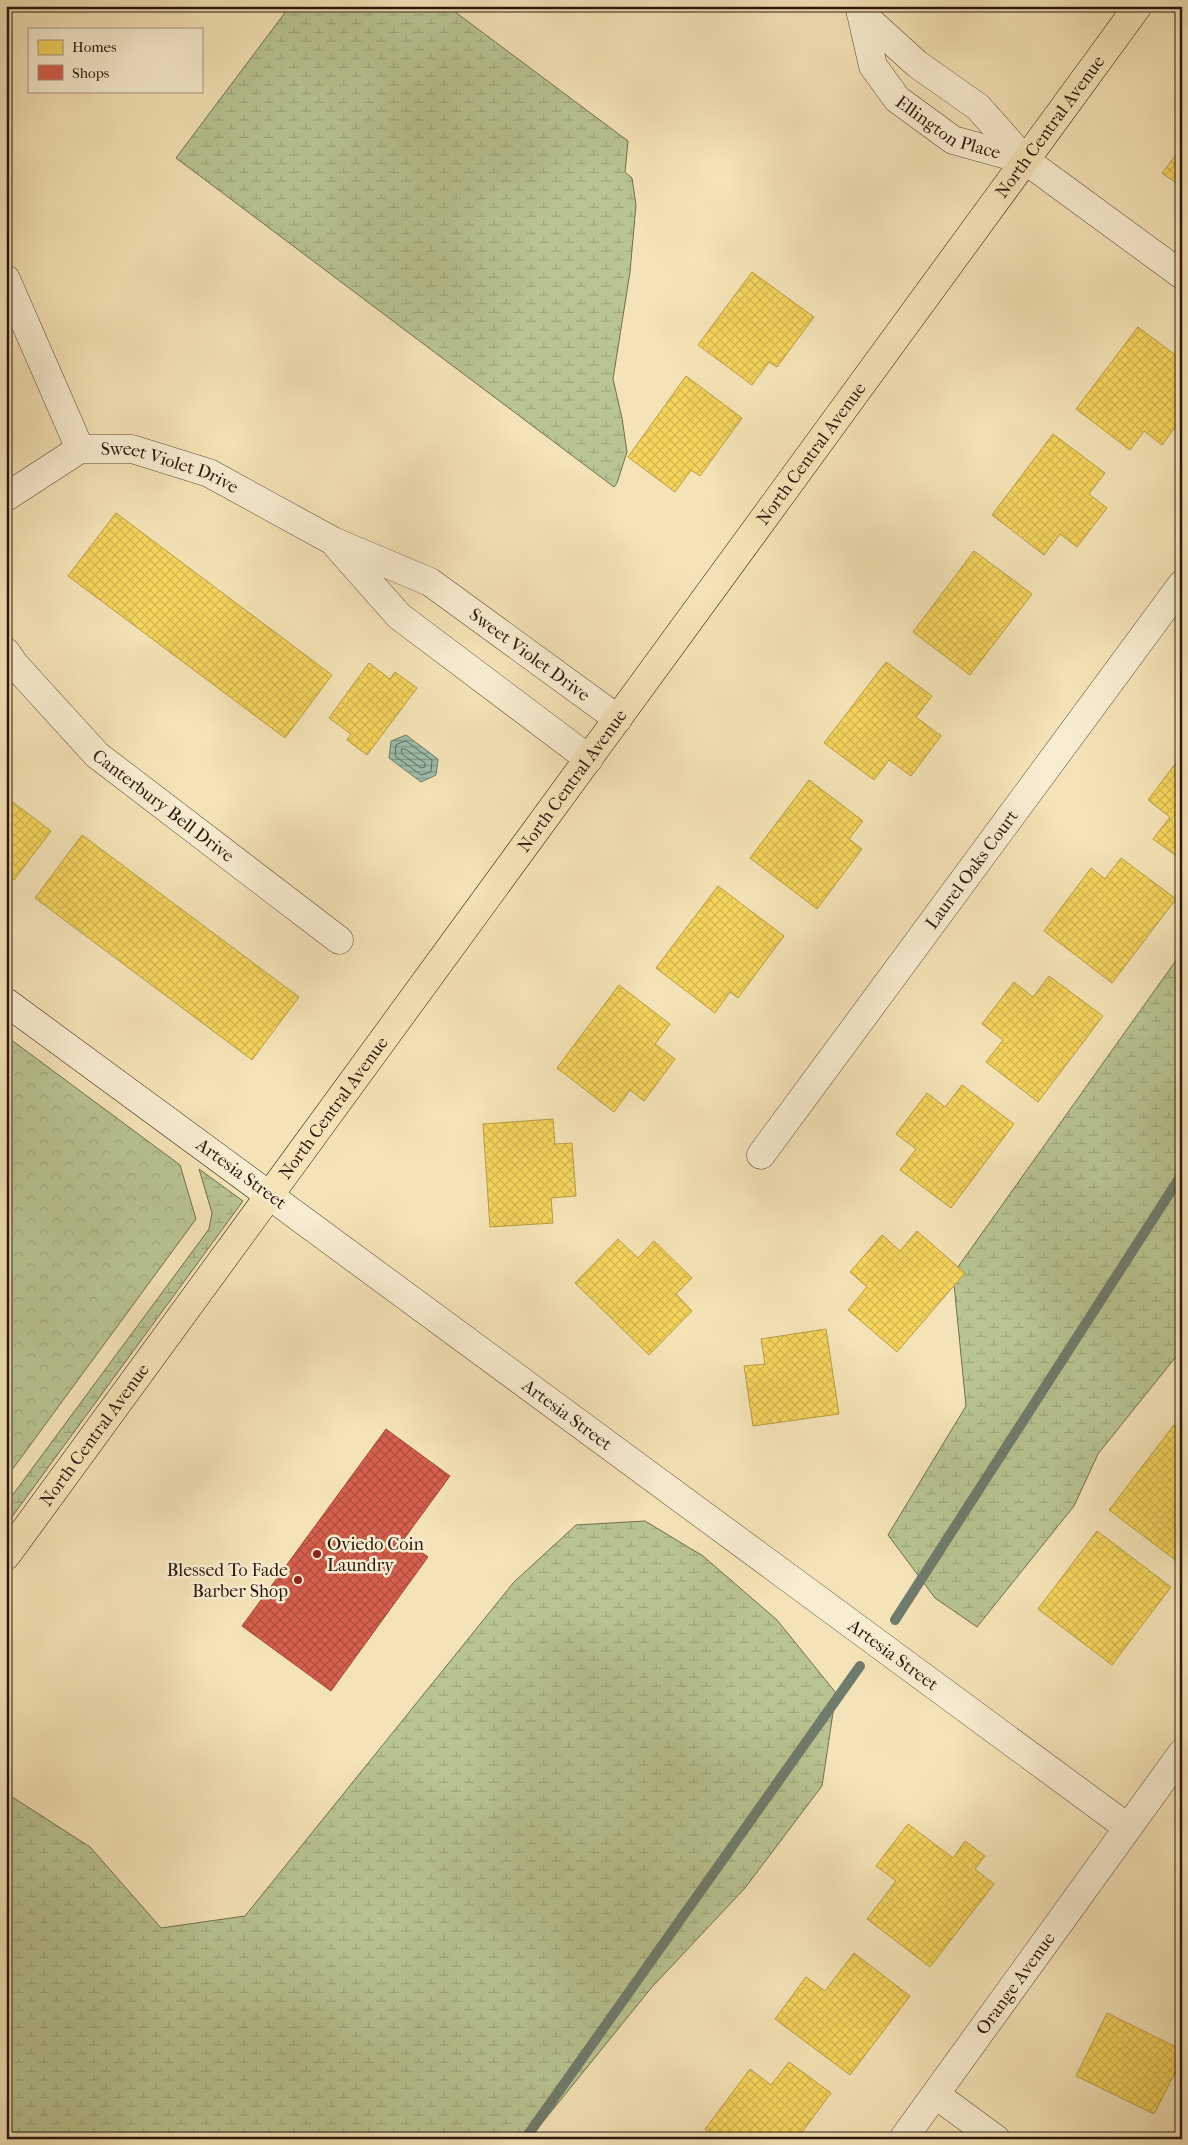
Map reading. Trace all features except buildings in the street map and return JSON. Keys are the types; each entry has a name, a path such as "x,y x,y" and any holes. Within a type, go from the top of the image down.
{"main road":[{"name":"North Central Avenue","path":"6,1556 1138,6"}],"street":[{"name":"Ellington Place","path":"861,9 917,64 978,107 1024,160"},
{"name":"Ellington Place","path":"861,9 873,66 896,99 953,140 1024,160"},
{"path":"1024,160 1182,275"},
{"path":"6,279 80,449"},
{"name":"Sweet Violet Drive","path":"6,497 80,449 132,448 209,473 333,542 430,582 618,719"},
{"name":"Sweet Violet Drive","path":"333,542 399,616 589,759"},
{"name":"Laurel Oaks Court","path":"761,1155 1182,584"},
{"name":"Canterbury Bell Drive","path":"6,652 15,665 96,755 339,940"},
{"name":"Artesia Street","path":"6,1002 1127,1827"},
{"name":"Orange Avenue","path":"903,2139 1182,1752"},
{"path":"936,2095 996,2139"}],"green space":[{"path":"290,6 447,6 628,141 625,172 632,178 636,205 630,272 613,379 627,452 614,487 176,158"},
{"path":"1182,952 1182,1349 1098,1454 1074,1506 977,1627 935,1598 888,1535 966,1406 953,1274"},
{"path":"6,1036 180,1165 196,1219 6,1478"},
{"path":"199,1169 243,1201 6,1525 6,1504 209,1229 212,1213"},
{"path":"645,1521 703,1556 777,1620 836,1693 822,1786 745,1888 652,1987 529,2139 6,2139 6,1793 90,1847 161,1928 245,1916 514,1582 576,1525"}],"water":[{"path":"406,735 438,759 436,775 421,782 389,758 391,741"}],"waterway":[{"path":"895,1620 1182,1174"},
{"path":"525,2139 860,1666"}],"place":[{"name":"Oviedo Coin Laundry","path":"317,1554"},
{"name":"Blessed To Fade Barber Shop","path":"298,1580"}]}
